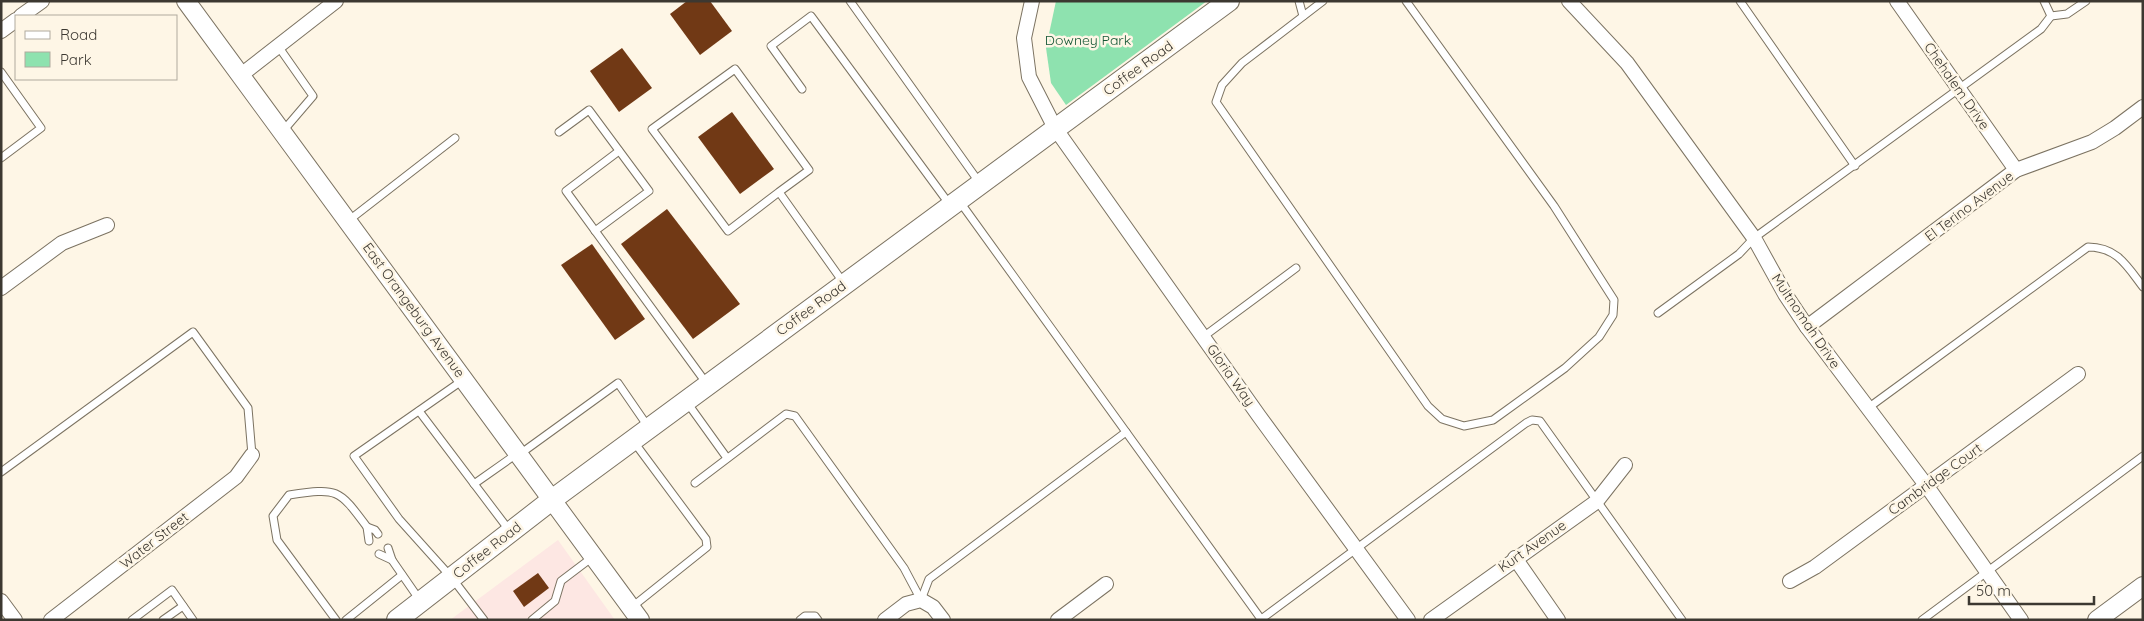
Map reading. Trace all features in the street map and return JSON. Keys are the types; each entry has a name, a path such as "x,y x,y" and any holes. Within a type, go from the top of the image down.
{"main road":[{"name":"Coffee Road","path":"398,619 553,499 1229,1"}],"street":[{"path":"22,15 42,1"},
{"name":"East Orangeburg Avenue","path":"186,1 636,614"},
{"path":"241,76 336,1"},
{"name":"Gloria Way","path":"1032,1 1024,38 1029,77 1055,128 1408,620"},
{"name":"Multnomah Drive","path":"1569,1 1627,63 1754,238 1784,294 1807,327 1926,485 2021,620"},
{"name":"Chehalem Drive","path":"1897,1 2016,170"},
{"path":"1,30 15,21"},
{"name":"El Terino Avenue","path":"1807,327 2016,170 2092,142 2142,108"},
{"path":"1,288 62,243 107,225"},
{"name":"Cambridge Court","path":"1790,581 1815,567 2078,374"},
{"name":"Water Street","path":"51,620 236,477 252,455"},
{"name":"Kurt Avenue","path":"1432,620 1515,558 1596,502 1626,465"},
{"path":"1515,558 1558,620"},
{"path":"1058,620 1106,584"},
{"path":"2097,620 2143,586"},
{"path":"885,620 906,604 921,600 933,607 943,620"},
{"path":"1,601 15,620"}],"lane":[{"path":"850,1 980,183"},
{"path":"1299,1 1303,16"},
{"path":"1323,1 1242,63 1222,85 1216,102 1428,406 1442,419 1464,426 1493,420 1565,368 1599,337 1613,315 1614,300 1554,206 1406,1"},
{"path":"1740,1 1854,166"},
{"path":"2044,1 2050,16"},
{"path":"1658,313 1739,254 1754,238 2041,29 2050,16 2067,14 2086,1"},
{"path":"802,89 771,46 811,16 1126,432 1260,619 1532,420 1540,421 1682,620"},
{"path":"278,46 313,96 282,132"},
{"path":"735,69 809,170 779,192 728,231 652,129 735,69"},
{"path":"1,72 41,128 1,158"},
{"path":"559,132 589,110 648,191 595,231"},
{"path":"348,221 455,138"},
{"path":"619,151 566,191 707,385"},
{"path":"779,192 845,284"},
{"path":"1867,409 2088,248 2102,247 2122,259 2143,287"},
{"path":"1204,337 1296,268"},
{"path":"1,472 192,332 248,408 252,455"},
{"path":"465,379 354,456 398,519 452,578 484,620"},
{"path":"474,484 618,383 649,428"},
{"path":"686,401 727,458"},
{"path":"419,411 510,532"},
{"path":"695,483 786,414 795,416 904,568 921,600"},
{"path":"921,600 929,579 1126,432"},
{"path":"633,440 706,539 707,547 636,614"},
{"path":"1922,620 2143,456"},
{"path":"336,620 277,540 273,516 289,494 332,491 347,501 367,528 368,540"},
{"path":"367,528 375,530 378,534"},
{"path":"388,548 392,560 421,602"},
{"path":"379,554 392,560"},
{"path":"532,620 554,601 561,581 594,556"},
{"path":"346,620 402,575"},
{"path":"132,620 172,590 193,620"},
{"path":"163,620 183,606"},
{"path":"800,620 805,616 815,616 818,620"}],"shaded area":[{"path":"558,540 615,620 450,620"}],"green space":[{"name":"Downey Park","path":"1056,1 1207,1 1066,105 1051,83 1046,48"}],"building":[{"path":"687,1 710,1 732,31 700,55 670,14"},
{"path":"622,48 652,88 619,112 590,71"},
{"path":"732,112 774,169 740,194 698,137"},
{"path":"667,209 740,304 693,339 621,244"},
{"path":"592,244 645,319 615,340 561,265"},
{"path":"538,573 549,588 524,607 513,591"}]}
